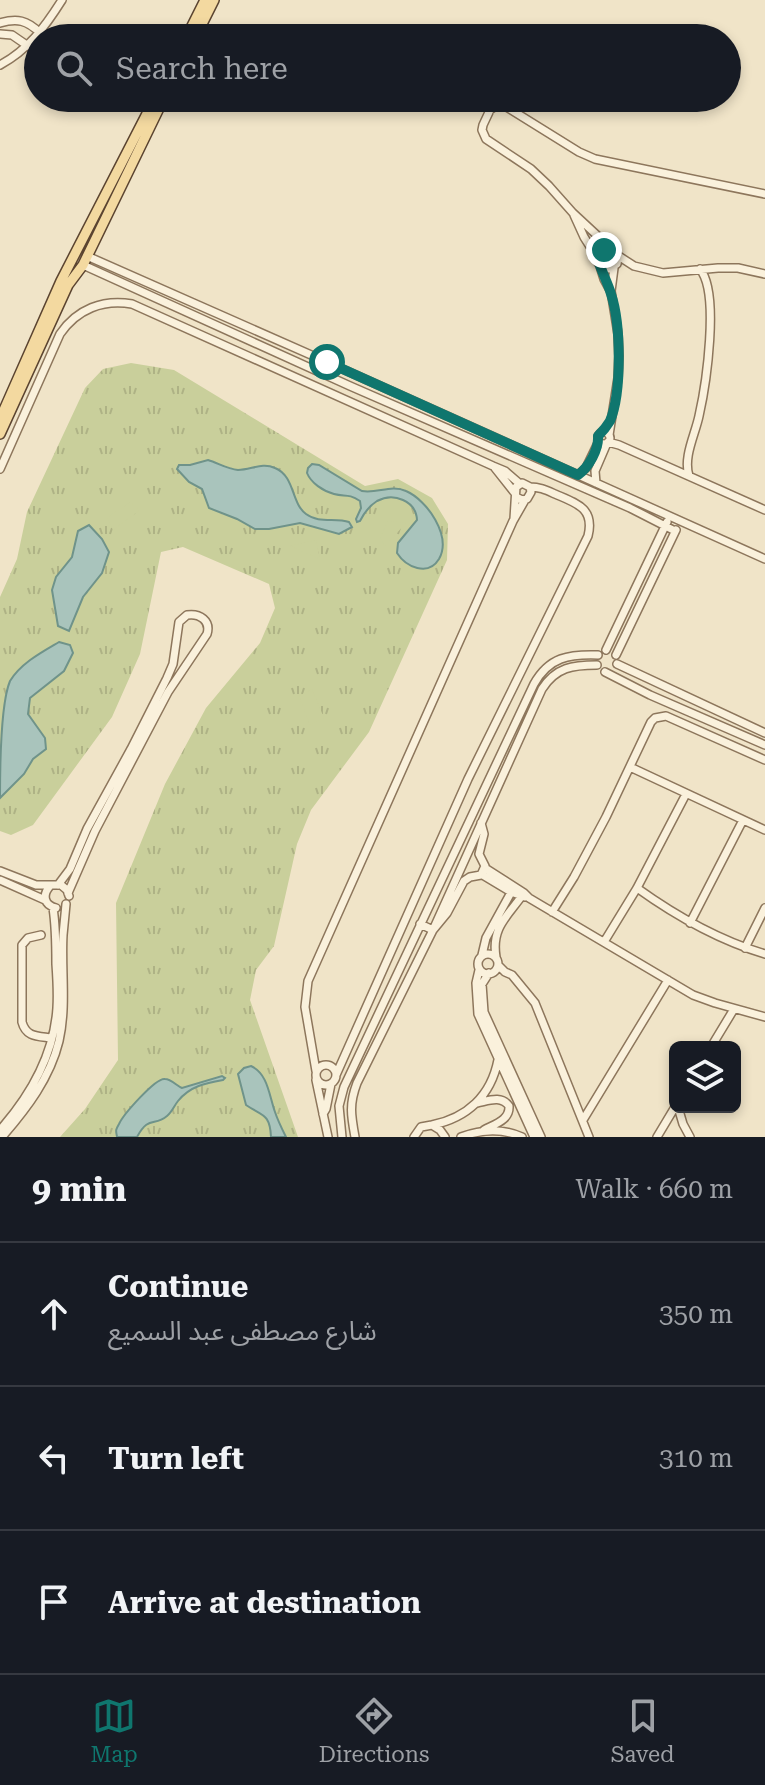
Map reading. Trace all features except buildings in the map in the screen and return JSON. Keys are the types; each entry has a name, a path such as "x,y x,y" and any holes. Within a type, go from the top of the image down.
{"main road":[{"path":"193,24 205,0"},
{"path":"202,24 214,0"},
{"path":"0,419 61,281 148,112"},
{"path":"0,434 68,285 85,260 157,112"}],"street":[{"path":"46,24 62,0"},
{"path":"0,23 14,20 31,24"},
{"path":"0,34 12,35 24,43"},
{"path":"0,65 24,49"},
{"path":"490,112 482,130 486,139 531,169 614,252 618,262 614,267 611,291 619,356 615,399 595,471 596,483"},
{"path":"515,112 579,152 600,160 765,194"},
{"path":"573,213 611,291"},
{"path":"599,262 601,252 608,249 634,266 663,273 738,268 765,274"},
{"path":"85,260 353,373 765,559"},
{"path":"85,260 350,386 630,508 675,531"},
{"path":"599,262 607,269 634,266"},
{"path":"708,285 718,268"},
{"path":"689,476 687,461 700,412 709,334 708,285 700,269"},
{"path":"0,469 65,326 90,308 111,302 132,304 505,471 520,484 525,483 528,494 513,521 308,981 305,1007 313,1055 322,1084 331,1084"},
{"path":"321,372 327,369 327,362"},
{"path":"350,386 347,379 353,373"},
{"path":"380,414 385,402"},
{"path":"578,475 606,438"},
{"path":"606,438 763,506"},
{"path":"675,470 687,461"},
{"path":"323,1114 334,1071 468,779 588,536 589,521 576,502 552,493 528,494 520,500 493,466"},
{"path":"513,521 516,487 520,484"},
{"path":"597,665 670,516"},
{"path":"605,672 611,671 617,660 681,521"},
{"path":"0,1130 40,1088 59,1040 64,1000 63,935 68,893 95,831 134,751 173,664 179,622 187,615 199,616 206,621 207,634 168,692 134,751 87,829 70,869 46,892 45,900"},
{"path":"342,1137 339,1106 344,1087 486,784 540,674 548,665 558,659 612,651 617,660 672,690 765,733"},
{"path":"355,1137 351,1111 354,1092 433,930 547,680 554,673 573,665 597,665 667,703 765,745"},
{"path":"667,703 672,690"},
{"path":"552,912 574,877 651,722 666,716 765,760"},
{"path":"630,767 765,830"},
{"path":"486,784 497,788"},
{"path":"604,942 637,888 686,794"},
{"path":"690,923 743,820"},
{"path":"481,823 484,834 479,854 483,871 693,995 765,1017"},
{"path":"0,871 36,885 64,887 68,893"},
{"path":"433,930 447,913 464,881 479,876 483,871"},
{"path":"0,880 45,900 53,908 58,1005 41,1070 2,1137"},
{"path":"637,888 690,923 765,954"},
{"path":"512,889 478,959 478,1014 534,1137"},
{"path":"479,970 495,971 497,961 493,942 497,931 525,896"},
{"path":"53,908 66,904"},
{"path":"745,948 765,908"},
{"path":"420,924 433,930"},
{"path":"41,935 28,938 22,945 22,1022 31,1035 51,1038"},
{"path":"482,955 491,954 535,1003 589,1137"},
{"path":"489,973 482,984 484,1012 541,1137"},
{"path":"583,1120 668,980"},
{"path":"715,1041 734,1009"},
{"path":"414,1137 421,1127 456,1118 477,1103 491,1082 499,1058"},
{"path":"318,1071 334,1071"},
{"path":"318,1071 328,1137"},
{"path":"461,1137 484,1130 505,1118 510,1110 502,1099 477,1103"},
{"path":"657,1137 673,1113"},
{"path":"679,1113 690,1137"},
{"path":"432,1125 445,1137"},
{"path":"484,1130 506,1131 522,1137"}],"green space":[{"path":"131,363 174,370 365,486 398,479 432,498 448,524 447,560 369,732 311,810 297,844 274,946 256,970 250,1000 298,1137 60,1137 85,1109 118,1060 116,903 165,784 206,708 260,643 275,608 269,584 183,547 161,552 140,654 112,717 33,825 11,835 0,831 0,597 17,559 27,512 85,388 103,369"},
{"path":"130,502 140,510 113,530 107,518"},
{"path":"388,521 406,523 385,546 380,538"},
{"path":"316,540 320,559 290,546"},
{"path":"312,689 324,718 310,725 299,696"}],"water":[{"path":"208,460 238,470 261,466 275,468 286,477 306,514 316,519 349,522 352,527 339,534 300,523 255,529 209,508 202,489 189,482 177,469 179,465"},
{"path":"312,464 319,465 362,491 395,488 414,496 429,510 440,530 442,550 439,559 423,569 411,566 397,553 398,543 417,520 408,503 397,498 384,498 372,505 357,522 360,501 330,493 318,486 307,473"},
{"path":"89,525 109,552 102,573 83,597 69,631 58,626 52,590 56,577 72,557 78,531"},
{"path":"59,642 70,645 73,653 64,671 30,698 28,714 45,738 46,749 33,759 24,774 0,798 2,721 10,681 26,663"},
{"path":"251,1066 264,1080 286,1137 271,1137 267,1119 246,1105 238,1074"},
{"path":"222,1076 225,1078 223,1080 188,1092 167,1116 148,1124 137,1137 117,1137 117,1128 127,1113 161,1080 169,1080 182,1088"}],"route":[{"path":"327,362 578,475 586,468 599,441 598,436 610,420 618,378 615,313 611,291 598,259 604,250"}]}
